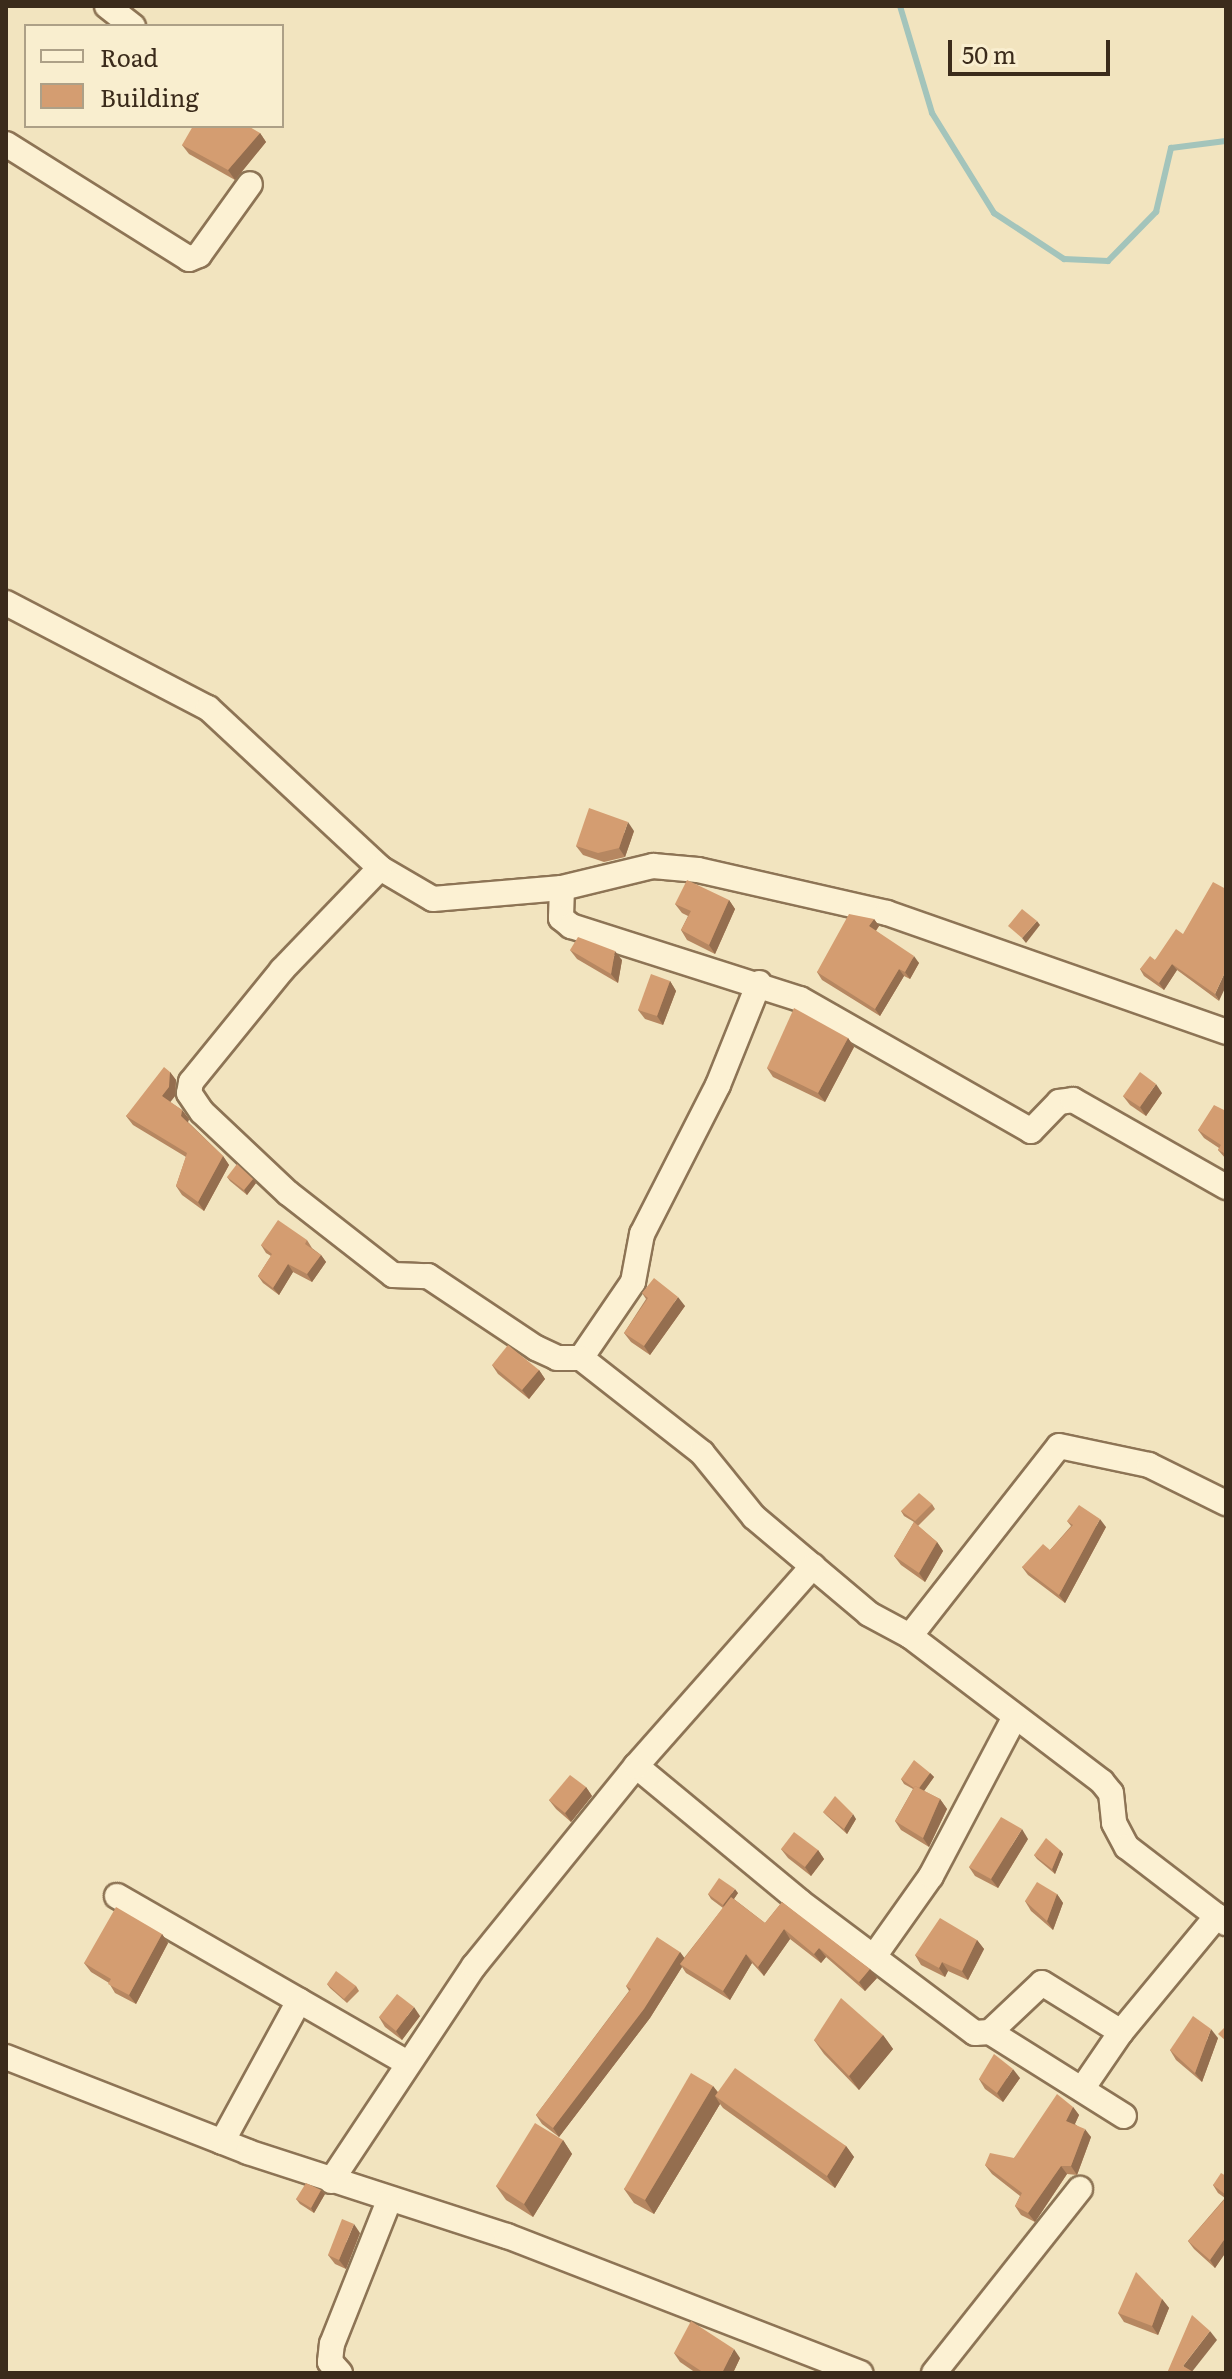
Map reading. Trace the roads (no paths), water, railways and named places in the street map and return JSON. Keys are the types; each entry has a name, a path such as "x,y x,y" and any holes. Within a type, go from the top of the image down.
{"street":[{"path":"107,6 130,24"},
{"path":"6,144 189,259 199,255 250,184"},
{"path":"6,603 208,708 380,868 433,899 562,888 653,866 793,890 887,913 1226,1032"},
{"path":"380,868 282,970 191,1082 189,1093 202,1112 288,1193 393,1275 428,1276 536,1348 557,1358 581,1358 702,1453 754,1517 869,1614 910,1636 1102,1782 1111,1793 1114,1823 1127,1847 1222,1919 1121,2032 1082,2089"},
{"path":"562,888 561,918 571,926 759,983 884,1044 1031,1131 1059,1102 1073,1100 1226,1187"},
{"path":"581,1358 633,1282 642,1234 718,1085 759,983"},
{"path":"910,1636 1059,1446 1149,1465 1226,1503"},
{"path":"331,2181 474,1966 636,1766 813,1566"},
{"path":"875,1955 931,1876 1015,1717"},
{"path":"636,1766 799,1901 875,1955 964,2026 990,2032 1124,2116"},
{"path":"117,1896 407,2063"},
{"path":"990,2032 1042,1983 1121,2032"},
{"path":"222,2142 299,2001"},
{"path":"6,2057 222,2142 331,2181 507,2236 860,2373"},
{"path":"934,2373 1080,2189"},
{"path":"340,2373 330,2362 332,2344 389,2201"}],"waterway":[{"path":"900,6 932,113 994,213 1064,259 1108,261 1156,212 1171,148 1226,141"}]}
